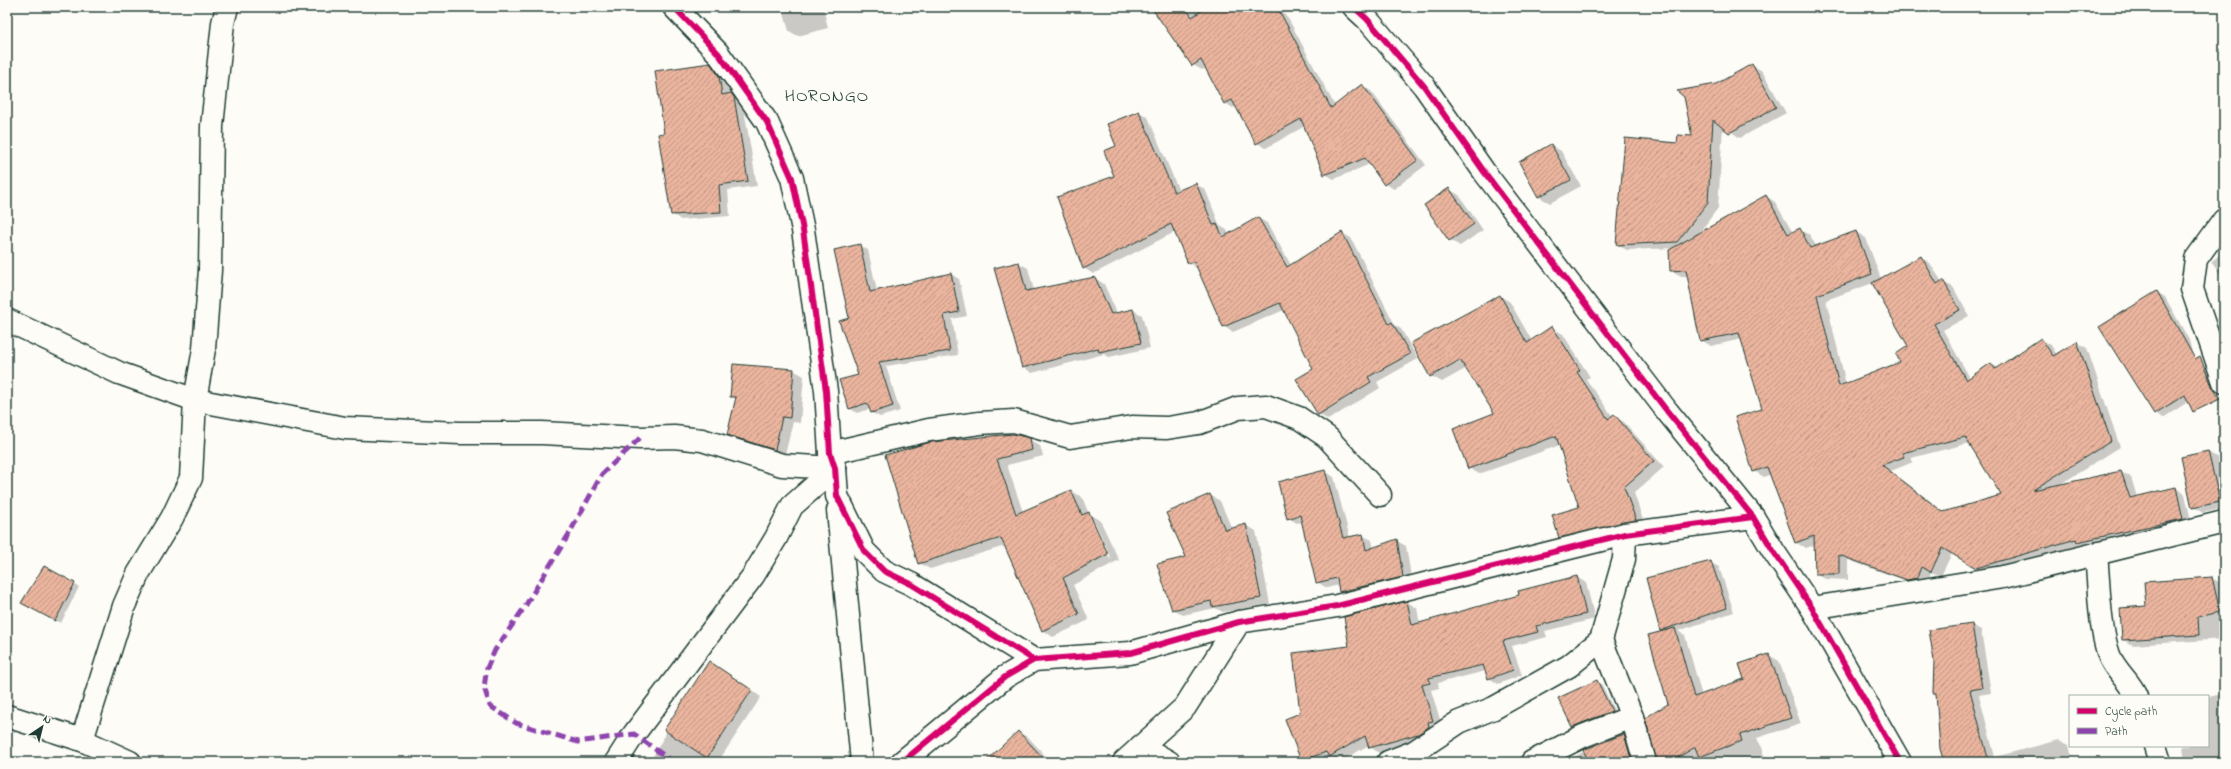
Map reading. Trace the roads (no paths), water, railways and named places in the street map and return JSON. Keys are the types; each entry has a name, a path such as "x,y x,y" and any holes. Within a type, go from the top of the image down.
{"street":[{"path":"82,740 124,606 138,574 172,518 191,478 195,400 204,349 210,270 212,126 223,23 227,7"},
{"path":"674,7 718,53 767,122 792,178 803,230 825,383 862,762"},
{"path":"1354,7 1367,19 1424,86 1485,172 1668,411 1753,517 1774,552 1812,608 1900,762"},
{"path":"2224,220 2196,259 2192,289 2224,382"},
{"path":"7,320 119,373 195,400 345,428 460,433 542,433 640,438 674,437 702,440 782,465 832,461 929,430 980,423 1014,421 1070,438 1132,427 1167,428 1199,423 1238,408 1266,406 1299,418 1327,437 1380,496"},
{"path":"616,762 634,734 753,576 776,538 792,506 832,461"},
{"path":"837,496 864,551 884,571 911,584 1034,660"},
{"path":"902,762 1005,677 1034,660 1130,653 1239,622 1337,606 1625,534 1753,517"},
{"path":"1812,608 2003,577 2224,522"},
{"path":"1388,762 1414,752 1459,722 1494,708 1569,666 1601,640 1624,559 1625,534"},
{"path":"2096,554 2105,638 2109,656 2133,688 2136,695"},
{"path":"1124,762 1185,707 1239,622"},
{"path":"1601,640 1632,717 1645,762"},
{"path":"7,716 82,740 130,762"},
{"path":"1532,762 1583,736 1632,717"},
{"path":"1141,746 1169,762"},
{"path":"2155,747 2160,762"}],"district":[{"name":"HORONGO","path":"827,97"}]}
